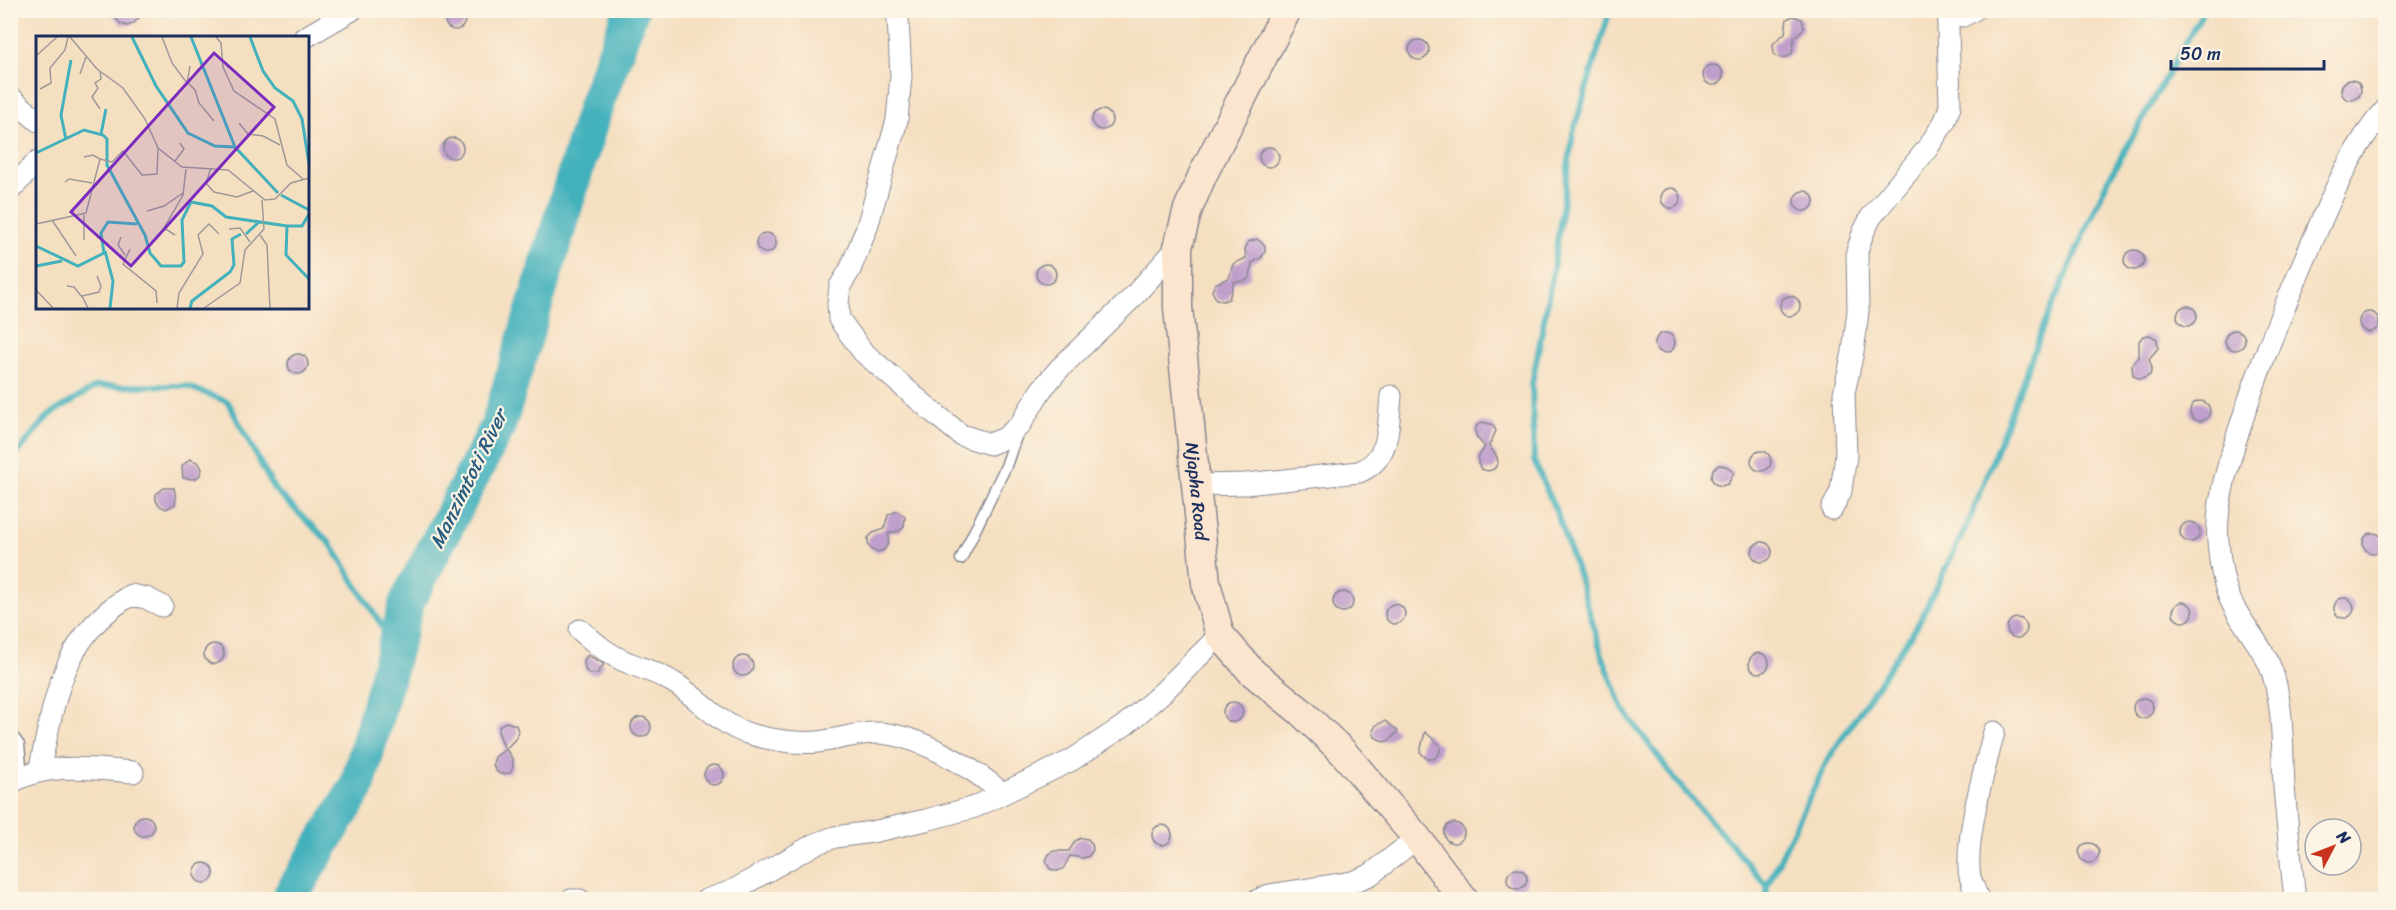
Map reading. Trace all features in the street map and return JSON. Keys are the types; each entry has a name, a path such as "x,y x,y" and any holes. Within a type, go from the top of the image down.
{"street":[{"path":"307,36 352,10"},
{"path":"895,10 898,19 901,76 897,120 867,226 850,270 840,286 839,319 863,352 962,435 990,444 1005,438 1020,425 1041,390 1059,369 1131,299 1178,247"},
{"name":"Njapha Road","path":"1287,10 1203,174 1188,209 1178,247 1178,308 1206,583 1220,635 1252,672 1300,711 1342,751 1417,838 1464,900"},
{"path":"1832,509 1840,491 1846,455 1844,393 1853,352 1858,311 1857,251 1871,217 1927,149 1945,121 1950,106 1947,12 1963,16 1974,10"},
{"path":"10,97 36,119"},
{"path":"2295,900 2288,845 2280,709 2275,679 2271,667 2233,605 2222,573 2218,538 2221,500 2230,456 2258,369 2341,178 2372,124 2385,110"},
{"path":"10,190 36,163"},
{"path":"1196,485 1246,483 1359,472 1369,468 1383,452 1387,437 1391,396"},
{"path":"24,777 66,663 75,649 96,624 116,605 131,595 146,598 162,606"},
{"path":"580,630 602,648 627,663 672,681 714,715 732,727 749,734 788,741 816,742 875,733 896,736 943,754 972,770 1002,793"},
{"path":"706,900 732,891 815,843 965,810 1072,760 1125,725 1163,692 1220,635"},
{"path":"1979,900 1972,886 1969,870 1976,812 1994,732"},
{"path":"24,777 71,767 133,772"},
{"path":"1258,900 1269,895 1352,882 1370,875 1417,838"},
{"path":"571,900 580,900"}],"lane":[{"path":"961,559 1006,466 1020,425"},
{"path":"10,733 19,745 24,777"}],"building":[{"path":"108,10 146,10 133,24 127,26 121,24"},
{"path":"455,10 462,13 465,20 462,27 455,30 448,27 445,20 448,13"},
{"path":"1793,16 1802,19 1804,28 1794,38 1792,53 1780,58 1774,54 1773,44 1785,33 1787,19"},
{"path":"1419,40 1426,43 1429,50 1426,57 1419,60 1412,57 1409,50 1412,43"},
{"path":"1713,65 1720,68 1723,75 1720,82 1713,85 1706,82 1703,75 1706,68"},
{"path":"2351,80 2358,83 2361,90 2358,97 2351,100 2344,97 2341,90 2344,83"},
{"path":"1102,110 1109,113 1112,120 1109,127 1102,130 1095,127 1092,120 1095,113"},
{"path":"453,138 460,141 463,148 460,155 453,158 446,155 443,148 446,141"},
{"path":"1269,147 1276,150 1279,157 1276,164 1269,167 1262,164 1259,157 1262,150"},
{"path":"1671,188 1678,191 1681,198 1678,205 1671,208 1664,205 1661,198 1664,191"},
{"path":"1804,191 1811,194 1814,201 1811,208 1804,211 1797,208 1794,201 1797,194"},
{"path":"766,233 773,236 776,243 773,250 766,253 759,250 756,243 759,236"},
{"path":"1257,239 1265,245 1265,252 1262,257 1252,263 1250,277 1245,281 1234,282 1229,299 1223,301 1216,299 1212,291 1215,284 1229,278 1233,264 1246,258 1245,249 1248,242"},
{"path":"2134,250 2141,253 2144,260 2141,267 2134,270 2127,267 2124,260 2127,253"},
{"path":"1046,264 1053,267 1056,274 1053,281 1046,284 1039,281 1036,274 1039,267"},
{"path":"1790,296 1797,299 1800,306 1797,313 1790,316 1783,313 1780,306 1783,299"},
{"path":"2187,306 2194,309 2197,316 2194,323 2187,326 2180,323 2177,316 2180,309"},
{"path":"2369,312 2376,315 2379,322 2376,329 2369,332 2362,329 2359,322 2362,315"},
{"path":"2235,330 2242,333 2245,340 2242,347 2235,350 2228,347 2225,340 2228,333"},
{"path":"1665,333 1672,336 1675,343 1672,350 1665,353 1658,350 1655,343 1658,336"},
{"path":"2150,335 2157,339 2158,348 2149,359 2152,368 2150,375 2139,379 2133,375 2132,365 2139,357 2139,341 2143,336"},
{"path":"298,354 305,357 308,364 305,371 298,374 291,371 288,364 291,357"},
{"path":"2200,401 2207,404 2210,411 2207,418 2200,421 2193,418 2190,411 2193,404"},
{"path":"1483,422 1493,425 1496,431 1489,446 1497,457 1498,463 1494,469 1488,471 1481,469 1478,464 1478,457 1485,447 1477,438 1475,431 1477,425"},
{"path":"1761,451 1768,454 1771,461 1768,468 1761,471 1754,468 1751,461 1754,454"},
{"path":"190,459 199,463 202,469 200,475 195,479 183,478 182,466"},
{"path":"1719,465 1726,466 1734,473 1728,484 1721,486 1715,484 1711,478 1713,469"},
{"path":"164,488 174,488 176,498 175,504 166,509 156,501 156,494"},
{"path":"897,511 905,517 904,527 899,531 889,533 888,544 884,550 878,552 872,550 868,544 868,538 873,533 884,529 888,515"},
{"path":"2190,522 2197,525 2200,532 2197,539 2190,542 2183,539 2180,532 2183,525"},
{"path":"2373,533 2380,536 2383,543 2380,550 2373,553 2366,550 2363,543 2366,536"},
{"path":"1762,542 1769,545 1772,552 1769,559 1762,562 1755,559 1752,552 1755,545"},
{"path":"1343,592 1350,595 1353,602 1350,609 1343,612 1336,609 1333,602 1336,595"},
{"path":"2344,598 2351,601 2354,608 2351,615 2344,618 2337,615 2334,608 2337,601"},
{"path":"2183,602 2190,605 2193,612 2190,619 2183,622 2176,619 2173,612 2176,605"},
{"path":"1395,604 1402,607 1405,614 1402,621 1395,624 1388,621 1385,614 1388,607"},
{"path":"2017,618 2024,621 2027,628 2024,635 2017,638 2010,635 2007,628 2010,621"},
{"path":"214,644 221,647 224,654 221,661 214,664 207,661 204,654 207,647"},
{"path":"1759,653 1766,656 1769,663 1766,670 1759,673 1752,670 1749,663 1752,656"},
{"path":"588,655 604,664 597,674 590,674 585,670 584,660"},
{"path":"743,656 750,659 753,666 750,673 743,676 736,673 733,666 736,659"},
{"path":"2143,698 2150,701 2153,708 2150,715 2143,718 2136,715 2133,708 2136,701"},
{"path":"1233,702 1240,705 1243,712 1240,719 1233,722 1226,719 1223,712 1226,705"},
{"path":"641,717 648,720 651,727 648,734 641,737 634,734 631,727 634,720"},
{"path":"1385,721 1398,731 1390,740 1384,742 1375,737 1373,731 1376,725"},
{"path":"506,722 516,725 518,731 516,738 505,750 498,731 500,725"},
{"path":"1425,732 1440,745 1440,752 1434,759 1427,759 1420,752"},
{"path":"506,749 513,760 513,767 510,773 500,774 495,770 493,764 495,757"},
{"path":"714,765 721,768 724,775 721,782 714,785 707,782 704,775 707,768"},
{"path":"144,816 151,819 154,826 151,833 144,836 137,833 134,826 137,819"},
{"path":"1454,823 1461,826 1464,833 1461,840 1454,843 1447,840 1444,833 1447,826"},
{"path":"1162,825 1169,828 1172,835 1169,842 1162,845 1155,842 1152,835 1155,828"},
{"path":"1081,838 1088,839 1092,844 1093,850 1089,856 1083,858 1070,856 1063,869 1057,871 1050,869 1046,861 1049,854 1055,851 1069,851 1075,841"},
{"path":"2089,843 2096,846 2099,853 2096,860 2089,863 2082,860 2079,853 2082,846"},
{"path":"204,863 211,866 214,873 211,880 204,883 197,880 194,873 197,866"},
{"path":"1517,869 1524,872 1527,879 1524,886 1517,889 1510,886 1507,879 1510,872"}],"waterway":[{"name":"Manzimtoti River","path":"288,900 357,787 407,602 498,426 596,104 631,10"},
{"path":"1610,10 1573,133 1553,271 1532,384 1534,461 1556,511 1579,577 1601,652 1623,709 1676,781 1767,886 1767,900"},
{"path":"1767,886 1827,761 1918,624 1970,519 2044,325 2106,184 2204,10"},
{"path":"10,462 49,415 97,386 186,386 228,402 274,489 330,543 395,647"}]}
